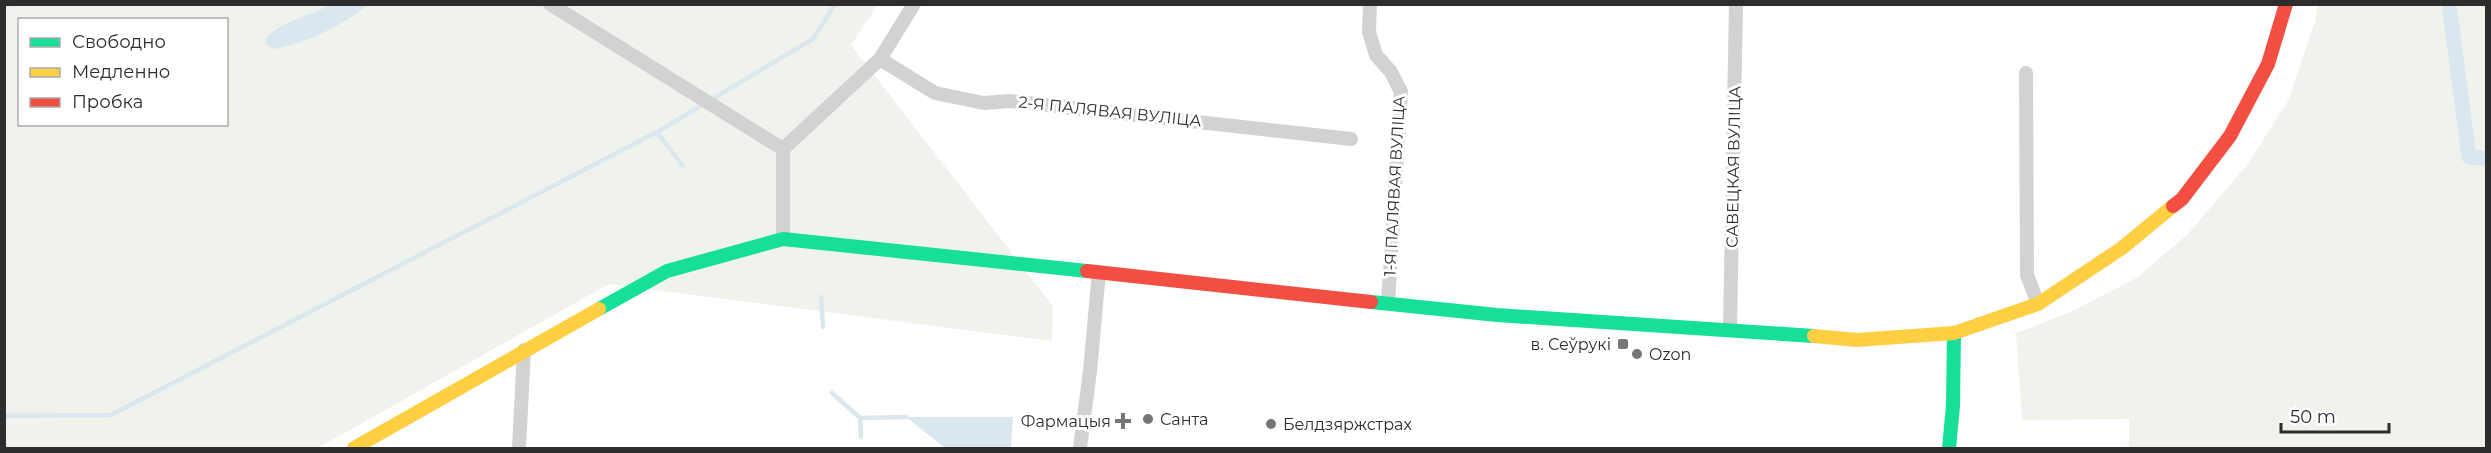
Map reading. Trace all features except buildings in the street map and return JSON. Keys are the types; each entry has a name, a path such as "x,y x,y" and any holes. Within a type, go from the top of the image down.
{"street":[{"path":"550,4 783,149"},
{"path":"783,239 783,149 880,59 914,4"},
{"name":"1-Я ПАЛЯВАЯ ВУЛІЦА","path":"1370,4 1370,32 1376,55 1391,72 1401,92 1388,303"},
{"name":"САВЕЦКАЯ ВУЛІЦА","path":"1730,329 1736,4"},
{"path":"354,448 667,271 783,239 1497,315 1730,329 1857,340 1954,333 2038,304 2122,248 2182,199 2230,136 2268,64 2286,4"},
{"name":"2-Я ПАЛЯВАЯ ВУЛІЦА","path":"880,59 935,93 984,103 1009,101 1351,139"},
{"path":"2026,73 2026,275 2038,304"},
{"path":"1080,448 1099,272"},
{"path":"1949,448 1953,406 1954,333"},
{"path":"519,448 524,350"}],"shaded area":[{"path":"4,5 878,5 851,45 1053,306 1052,341 609,284 318,448 5,448"},
{"path":"329,5 368,5 347,20 312,38 275,49 265,43 273,31"},
{"path":"2318,5 2486,5 2486,448 2129,448 2129,419 2022,420 2016,333 2069,313 2138,277 2188,234 2247,165 2288,101 2315,22"},
{"path":"906,417 1013,417 1011,448 945,448"}],"waterway":[{"path":"4,5 16,4"},
{"path":"4,416 111,415 657,132 813,39 835,4"},
{"path":"2449,4 2469,157 2486,158"},
{"path":"657,132 683,166"},
{"path":"821,297 823,327"},
{"path":"832,393 860,418 906,417"},
{"path":"860,418 861,437"}],"traffic: fast":[{"path":"599,309 667,271 783,239 1087,271"},
{"path":"1371,302 1497,315 1814,336"},
{"path":"1949,448 1953,406 1954,333"}],"traffic: slow":[{"path":"1814,336 1857,340 1954,333 2038,304 2122,248 2173,206"},
{"path":"354,448 599,309"}],"traffic: jam":[{"path":"2173,206 2182,199 2230,136 2268,64 2286,4"},
{"path":"1087,271 1371,302"}],"place":[{"name":"в. Сеўрукі","path":"1623,344"},
{"name":"Ozon","path":"1637,354"},
{"name":"Санта","path":"1148,419"},
{"name":"Фармацыя","path":"1123,421"},
{"name":"Белдзяржстрах","path":"1271,424"}]}
